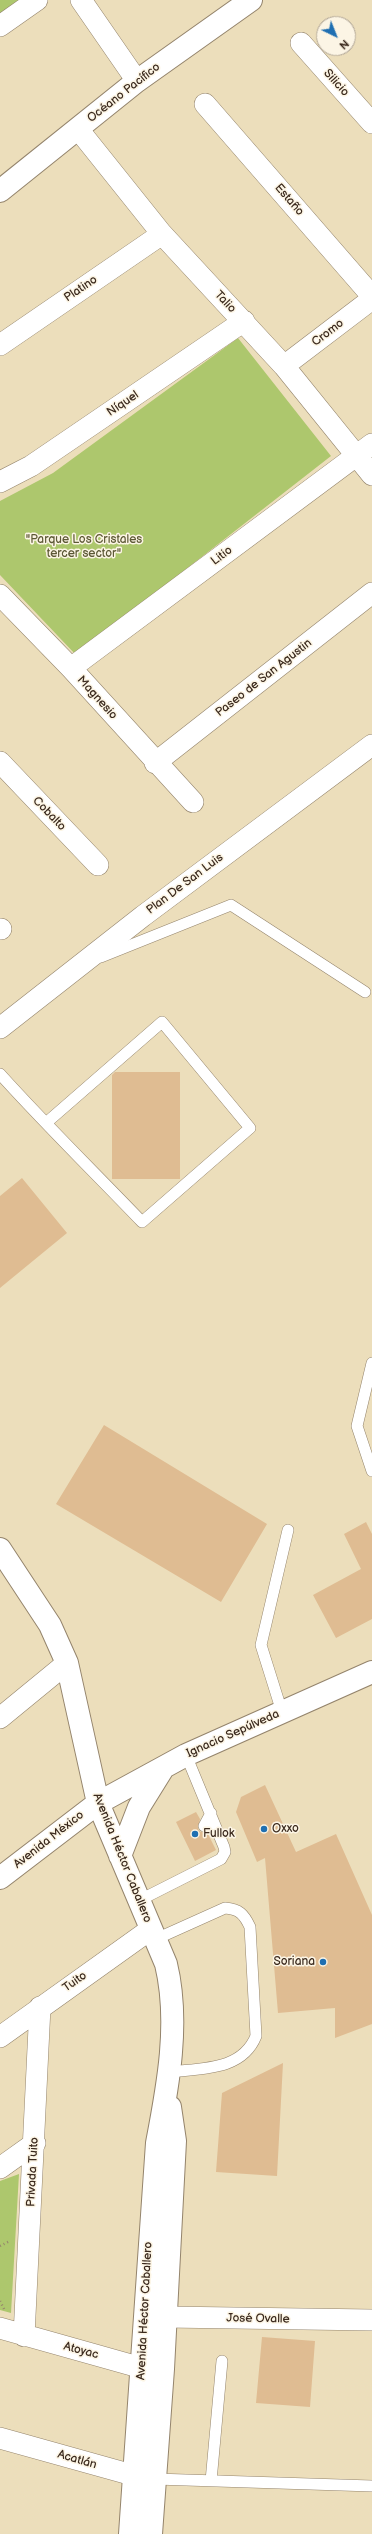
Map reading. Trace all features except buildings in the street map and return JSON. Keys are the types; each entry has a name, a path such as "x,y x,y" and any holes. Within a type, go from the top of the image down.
{"main road":[{"name":"Océano Pacífico","path":"0,191 137,81 251,0"},
{"name":"Avenida Héctor Caballero","path":"0,1549 50,1625 67,1663 98,1803 153,1934 170,1979 172,2006 168,2080 157,2143 144,2313 152,2368 145,2477 151,2534"},
{"name":"Ignacio Sepúlveda","path":"98,1803 186,1755 372,1672"},
{"path":"120,1856 139,1807 164,1766"},
{"name":"Avenida México","path":"0,1878 98,1803"},
{"name":"Avenida Héctor Caballero","path":"152,2368 166,2318 175,2141 168,2080"},
{"name":"Avenida Héctor Caballero","path":"130,2534 145,2477"}],"street":[{"path":"0,26 37,0"},
{"path":"81,0 137,81"},
{"name":"Silicio","path":"301,43 372,124"},
{"name":"Estaño","path":"205,104 372,296"},
{"name":"Talio","path":"78,129 162,234 364,450 372,475"},
{"name":"Platino","path":"0,345 162,234"},
{"name":"Cromo","path":"284,366 372,299"},
{"name":"Níquel","path":"0,482 32,466 244,321"},
{"name":"Litio","path":"71,668 364,450"},
{"name":"Paseo de San Agustin","path":"156,763 372,593"},
{"name":"Magnesio","path":"0,595 71,668 193,802"},
{"name":"Plan De San Luis","path":"0,1028 236,845 372,745"},
{"name":"Cobalto","path":"0,762 98,865"},
{"path":"0,1718 67,1663"},
{"name":"Tuito","path":"0,2037 40,2007 153,1934"},
{"name":"Privada Tuito","path":"24,2336 35,2143 40,2007"},
{"path":"0,2168 35,2143"},
{"name":"José Ovalle","path":"144,2313 166,2318 372,2320"},
{"name":"Atoyac","path":"2,2320 24,2336 152,2368"},
{"name":"Acatlán","path":"0,2438 145,2477"}],"lane":[{"path":"83,963 152,938 231,905 366,992"},
{"path":"0,1074 46,1123 142,1222 250,1128 162,1022 46,1123"},
{"path":"372,1363 357,1426 372,1471"},
{"path":"282,1712 261,1645 288,1530"},
{"path":"138,1901 221,1860 225,1852 211,1812 186,1755"},
{"path":"204,1826 211,1812"},
{"path":"153,1934 225,1908 236,1909 245,1916 250,1927 256,2036 252,2047 228,2065 168,2080"},
{"path":"211,2481 222,2361"},
{"path":"145,2477 211,2481 372,2486"}],"path":[{"path":"0,2301 2,2320"}],"green space":[{"path":"0,0 23,0 0,19"},
{"name":"\"Parque Los Cristales tercer sector\"","path":"238,338 331,456 76,655 0,575 0,501 53,473"},
{"path":"19,2174 11,2313 0,2310 0,2181"}],"place":[{"name":"Oxxo","path":"264,1829"},
{"name":"Fullok","path":"195,1834"},
{"name":"Soriana","path":"323,1962"}]}
